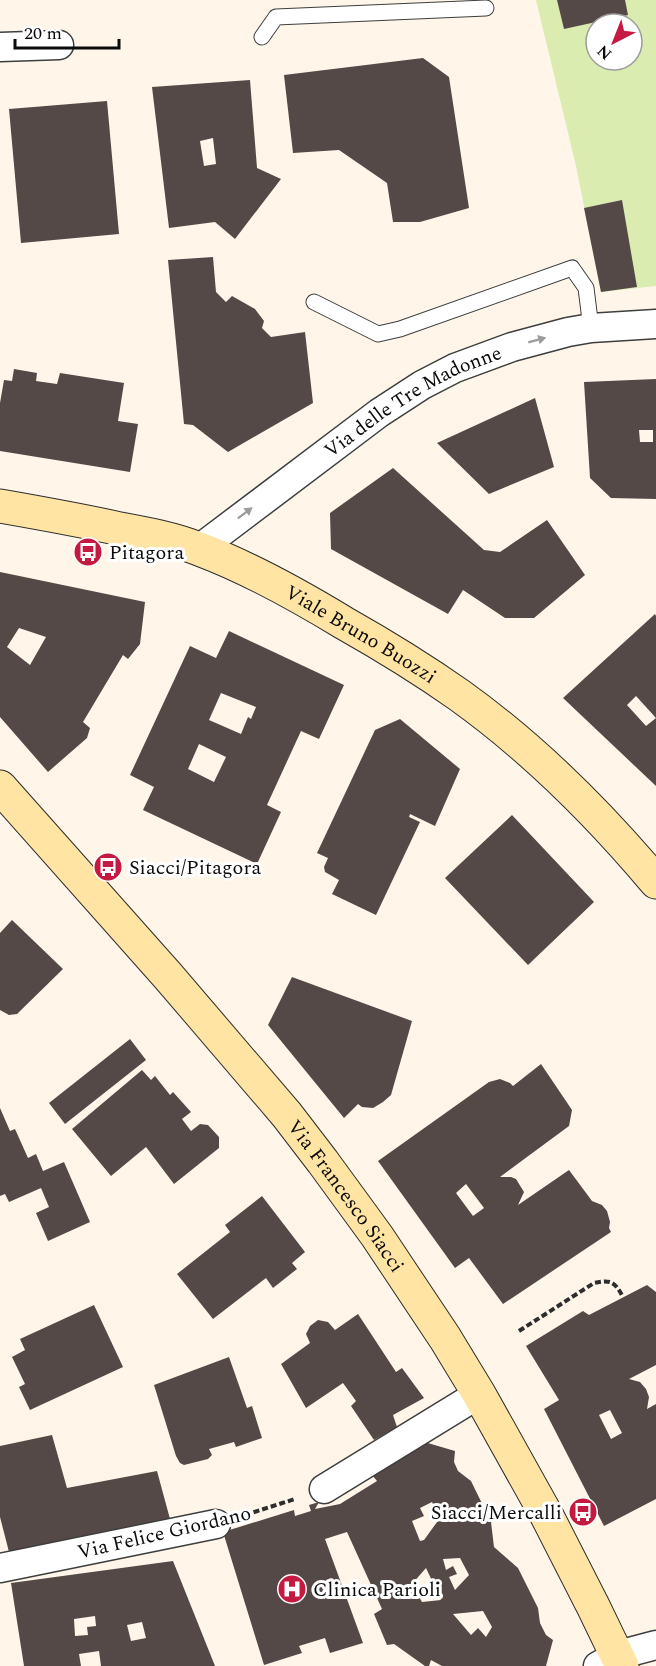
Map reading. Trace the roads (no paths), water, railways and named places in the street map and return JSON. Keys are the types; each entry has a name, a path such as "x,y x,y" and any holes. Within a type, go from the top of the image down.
{"street":[{"path":"0,47 59,45"},
{"name":"Via delle Tre Madonne","path":"199,549 379,413 422,385 455,368 493,354 568,332 591,328 656,324"},
{"name":"Viale Bruno Buozzi","path":"0,506 154,536 199,549 252,572 322,609 388,648 460,696 529,752 614,832 656,882"},
{"name":"Via Francesco Siacci","path":"0,787 168,976 305,1137 360,1212 401,1271 479,1394 546,1515 613,1662"},
{"path":"324,1490 479,1394"},
{"name":"Via Felice Giordano","path":"0,1568 216,1524"},
{"path":"613,1662 656,1645"}],"lane":[{"path":"262,37 276,17 486,8"},
{"path":"314,302 378,334 400,329 572,268 586,288 591,328"}],"place":[{"name":"Pitagora","path":"88,552"},
{"name":"Siacci/Pitagora","path":"108,867"},
{"name":"Siacci/Mercalli","path":"583,1512"},
{"name":"Clinica Parioli","path":"292,1589"}]}
